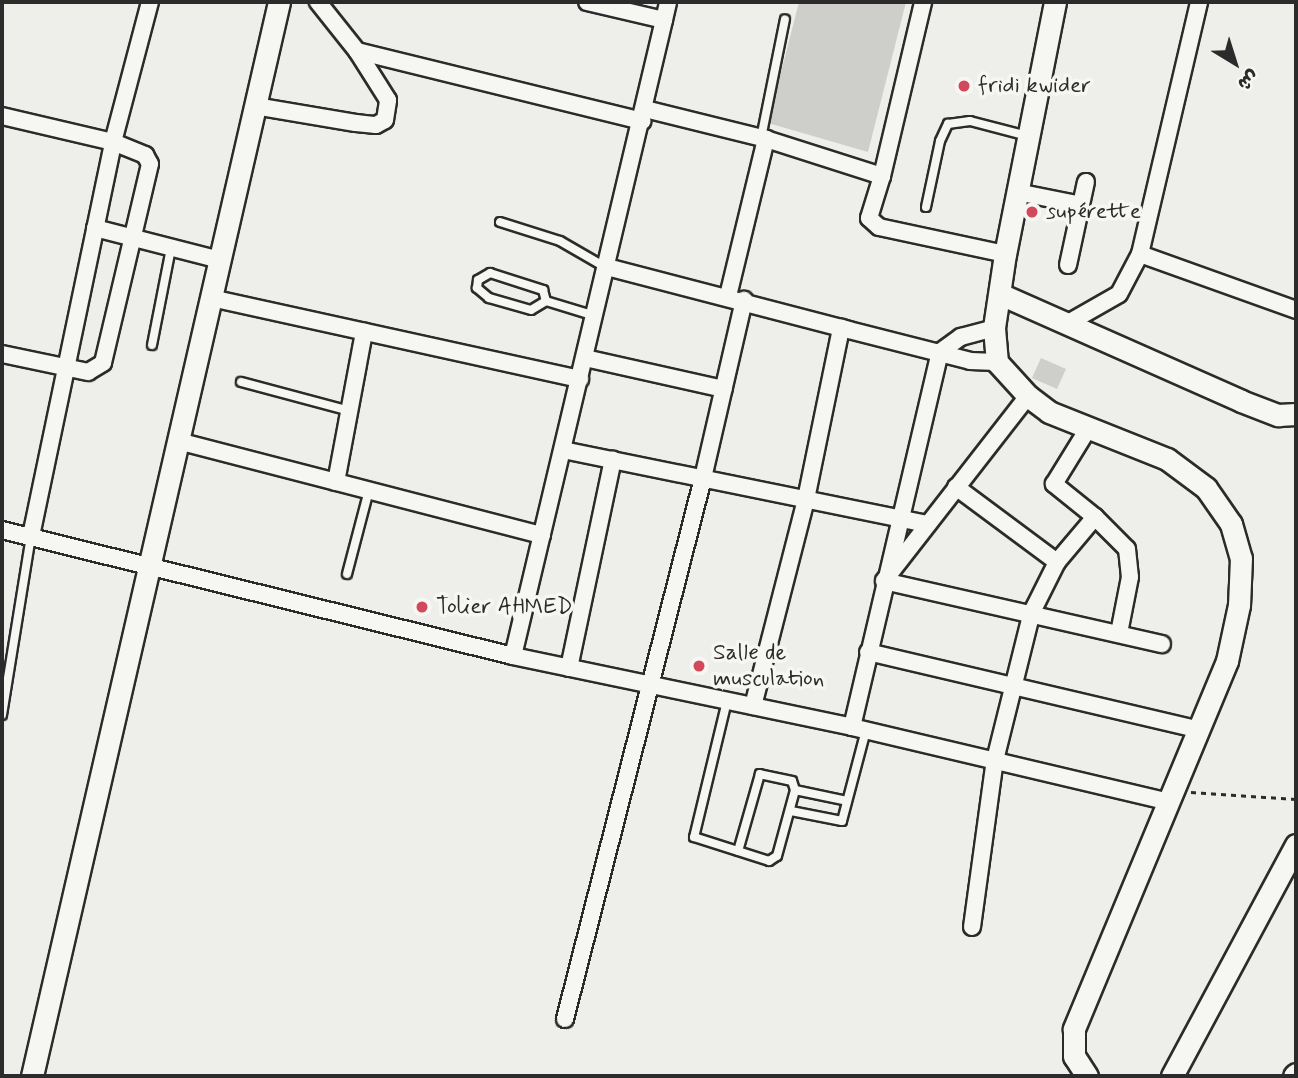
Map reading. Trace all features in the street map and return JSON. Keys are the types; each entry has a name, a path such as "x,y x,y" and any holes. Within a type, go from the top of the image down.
{"main road":[{"path":"33,1076 279,2"},
{"path":"1055,2 1005,254 994,328 997,362 1028,396 1049,412 1167,459 1206,488 1231,524 1241,558 1239,605 1227,662 1168,796 1074,1029 1074,1056 1087,1076"},
{"path":"1000,294 1070,322 1241,401 1278,415 1296,414"},
{"path":"1172,1076 1296,845"}],"street":[{"path":"31,536 114,142 150,2"},
{"path":"255,106 356,123 376,125 385,120 388,100 357,51 318,2"},
{"path":"587,2 664,20"},
{"path":"513,656 644,115 668,2"},
{"path":"923,2 882,176 869,218 879,227 1005,254"},
{"path":"1070,322 1119,295 1140,254 1199,2"},
{"path":"357,51 763,139 882,176"},
{"path":"2,116 114,142 145,155 150,164 136,239 103,363 94,371 66,368 2,354"},
{"path":"565,1019 704,478 724,389 736,298 763,139"},
{"path":"1068,265 1086,182"},
{"path":"1017,192 1081,205"},
{"path":"95,228 220,260"},
{"path":"1140,254 1296,310"},
{"path":"607,267 736,298 970,361 997,362"},
{"path":"211,298 580,379"},
{"path":"753,706 806,499 841,328 851,331"},
{"path":"859,729 868,652 940,352 961,337 994,328"},
{"path":"336,482 365,331"},
{"path":"585,358 724,389"},
{"path":"884,581 1028,396"},
{"path":"1089,427 1054,484 1095,517 1127,549 1130,576 1119,633"},
{"path":"178,441 542,535"},
{"path":"563,450 928,524"},
{"path":"569,668 613,460"},
{"path":"956,487 1057,562"},
{"path":"972,927 995,760 1032,612 1057,562 1095,517"},
{"path":"2,530 150,564 513,656 1168,796"},
{"path":"884,581 1032,612 1162,644"},
{"path":"868,652 1196,729"}],"lane":[{"path":"763,139 785,19"},
{"path":"926,207 940,141 948,124 970,121 1028,136"},
{"path":"500,222 559,241 607,267"},
{"path":"152,345 171,248"},
{"path":"546,301 543,290 534,286 490,273 478,280 477,288 489,298 531,310 546,301 595,316"},
{"path":"241,382 350,411"},
{"path":"346,574 369,490"},
{"path":"2,715 31,536"},
{"path":"727,701 694,837 769,861 777,856 795,790 792,781 760,774 738,851"},
{"path":"791,811 842,821 859,729"},
{"path":"795,790 847,801"}],"path":[{"path":"1168,796 1296,799"}],"shaded area":[{"path":"799,2 906,2 868,152 768,123"},
{"path":"1041,358 1066,369 1057,389 1032,378"}],"place":[{"name":"fridi kwider","path":"964,86"},
{"name":"supérette","path":"1032,212"},
{"name":"Tolier AHMED","path":"422,607"},
{"name":"Salle de musculation","path":"699,666"}]}
